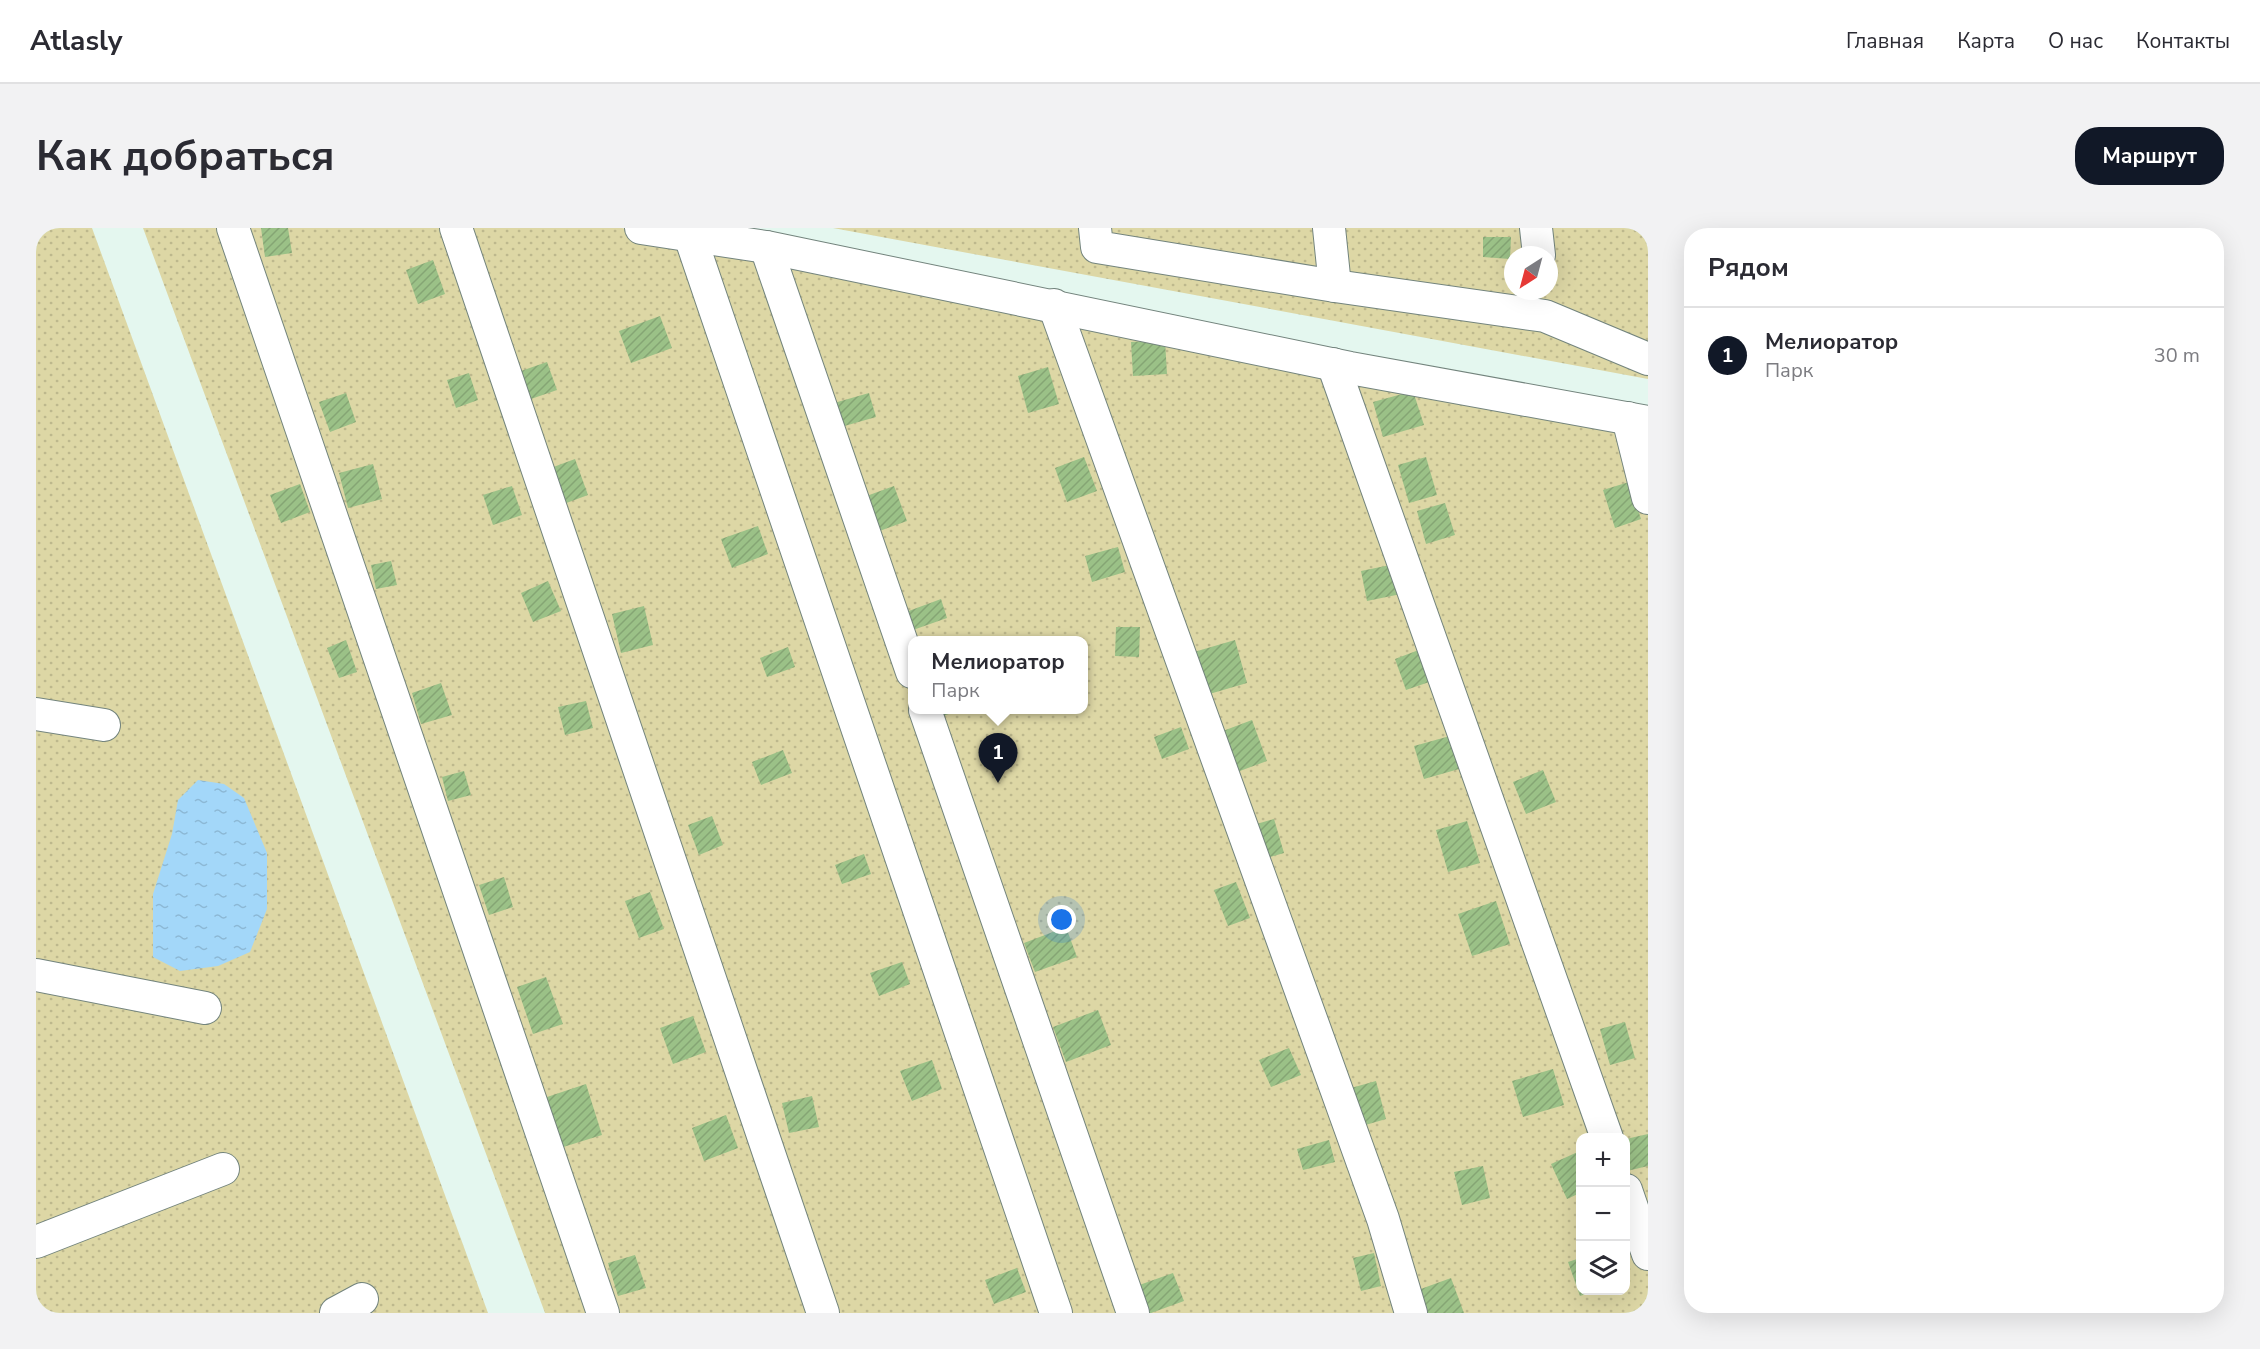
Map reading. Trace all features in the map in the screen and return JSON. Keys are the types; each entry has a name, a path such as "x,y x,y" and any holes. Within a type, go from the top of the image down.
{"lane":[{"path":"233,228 603,1313"},
{"path":"456,228 823,1313"},
{"path":"641,228 766,247 1333,364 1638,420 1648,498"},
{"path":"1095,228 1097,247 1335,286 1544,303 1648,359"},
{"path":"1329,228 1335,286"},
{"path":"1536,228 1538,246"},
{"path":"690,236 1056,1313"},
{"path":"766,247 908,660"},
{"path":"1054,305 1383,1220 1411,1313"},
{"path":"1333,364 1606,1133"},
{"path":"36,714 104,725"},
{"path":"927,714 1133,1313"},
{"path":"36,975 205,1008"},
{"path":"36,1242 223,1169"},
{"path":"1630,1202 1648,1254"}],"shaded area":[{"path":"36,228 92,228 488,1313 36,1313"},
{"path":"143,228 622,228 1648,428 1648,1313 545,1313"},
{"path":"833,228 1648,228 1648,379"}],"water":[{"path":"198,780 224,784 244,798 267,853 267,909 250,952 218,966 180,971 153,957 153,894 172,834 178,800"}],"building":[{"path":"261,228 288,228 292,253 265,257"},
{"path":"1483,237 1511,237 1511,246 1504,246 1504,259 1483,257"},
{"path":"433,260 445,294 418,304 406,270"},
{"path":"660,316 672,348 631,363 619,331"},
{"path":"1165,340 1167,374 1133,376 1131,342"},
{"path":"547,362 557,390 531,399 521,371"},
{"path":"1048,367 1059,404 1028,413 1018,376"},
{"path":"469,373 478,400 456,408 447,380"},
{"path":"1413,391 1424,425 1383,437 1373,402"},
{"path":"346,393 356,422 330,432 319,402"},
{"path":"869,393 876,417 841,427 834,403"},
{"path":"1084,457 1097,491 1067,502 1055,468"},
{"path":"1426,457 1437,495 1409,503 1398,465"},
{"path":"575,459 588,495 561,505 548,469"},
{"path":"373,464 382,499 348,508 339,473"},
{"path":"1629,482 1641,519 1615,528 1603,490"},
{"path":"300,484 310,512 281,523 270,495"},
{"path":"512,486 522,515 493,525 483,495"},
{"path":"894,486 907,521 874,533 861,498"},
{"path":"1445,503 1455,535 1426,544 1417,511"},
{"path":"758,526 768,554 732,568 721,539"},
{"path":"1118,547 1125,572 1092,582 1085,556"},
{"path":"391,561 397,585 376,589 371,565"},
{"path":"1395,564 1401,594 1367,601 1361,571"},
{"path":"548,581 561,611 533,622 521,593"},
{"path":"941,599 947,618 913,630 906,612"},
{"path":"644,606 653,645 621,653 612,614"},
{"path":"1116,627 1140,627 1139,657 1115,656"},
{"path":"346,640 357,672 339,678 327,648"},
{"path":"1235,640 1247,683 1206,695 1194,652"},
{"path":"788,647 795,667 767,677 760,658"},
{"path":"1424,648 1435,680 1406,690 1395,659"},
{"path":"441,683 452,715 421,724 412,693"},
{"path":"586,701 593,728 565,735 558,707"},
{"path":"933,714 949,714 935,719"},
{"path":"1252,720 1267,761 1229,775 1215,734"},
{"path":"1181,727 1189,749 1162,759 1154,737"},
{"path":"1450,736 1459,769 1424,779 1414,746"},
{"path":"783,750 792,773 761,785 752,762"},
{"path":"1543,770 1556,802 1526,814 1513,782"},
{"path":"464,771 471,795 448,801 442,777"},
{"path":"712,816 723,845 699,855 688,825"},
{"path":"1274,819 1284,853 1263,859 1253,825"},
{"path":"1467,821 1480,863 1448,872 1436,830"},
{"path":"864,854 871,874 842,884 835,865"},
{"path":"504,877 513,907 489,915 479,885"},
{"path":"1236,882 1250,918 1228,926 1214,890"},
{"path":"650,892 664,929 639,938 625,901"},
{"path":"1496,901 1510,944 1472,956 1458,914"},
{"path":"1066,927 1077,957 1035,972 1024,943"},
{"path":"902,962 910,984 879,996 870,973"},
{"path":"546,977 563,1024 533,1034 517,987"},
{"path":"1098,1010 1111,1045 1066,1062 1053,1027"},
{"path":"693,1016 706,1052 673,1064 660,1028"},
{"path":"1625,1022 1635,1058 1610,1065 1600,1029"},
{"path":"1289,1048 1301,1075 1271,1087 1259,1060"},
{"path":"932,1060 942,1089 912,1101 900,1071"},
{"path":"1553,1069 1564,1105 1523,1117 1512,1081"},
{"path":"1376,1081 1386,1119 1362,1126 1351,1088"},
{"path":"586,1084 602,1135 560,1148 544,1098"},
{"path":"812,1096 819,1127 789,1133 782,1103"},
{"path":"726,1115 738,1148 704,1161 692,1128"},
{"path":"1648,1134 1648,1166 1630,1170 1630,1138"},
{"path":"1329,1140 1335,1162 1303,1170 1297,1149"},
{"path":"1576,1153 1576,1195 1567,1199 1551,1164"},
{"path":"1483,1166 1490,1198 1462,1205 1454,1172"},
{"path":"1374,1253 1381,1286 1361,1291 1353,1258"},
{"path":"635,1255 646,1288 618,1296 608,1263"},
{"path":"1576,1259 1576,1285 1568,1262"},
{"path":"1017,1268 1026,1292 994,1304 985,1280"},
{"path":"1173,1273 1184,1301 1151,1313 1140,1313 1131,1288"},
{"path":"1451,1278 1464,1313 1426,1313 1418,1290"}],"place":[{"name":"Мелиоратор","path":"998,783"}]}
